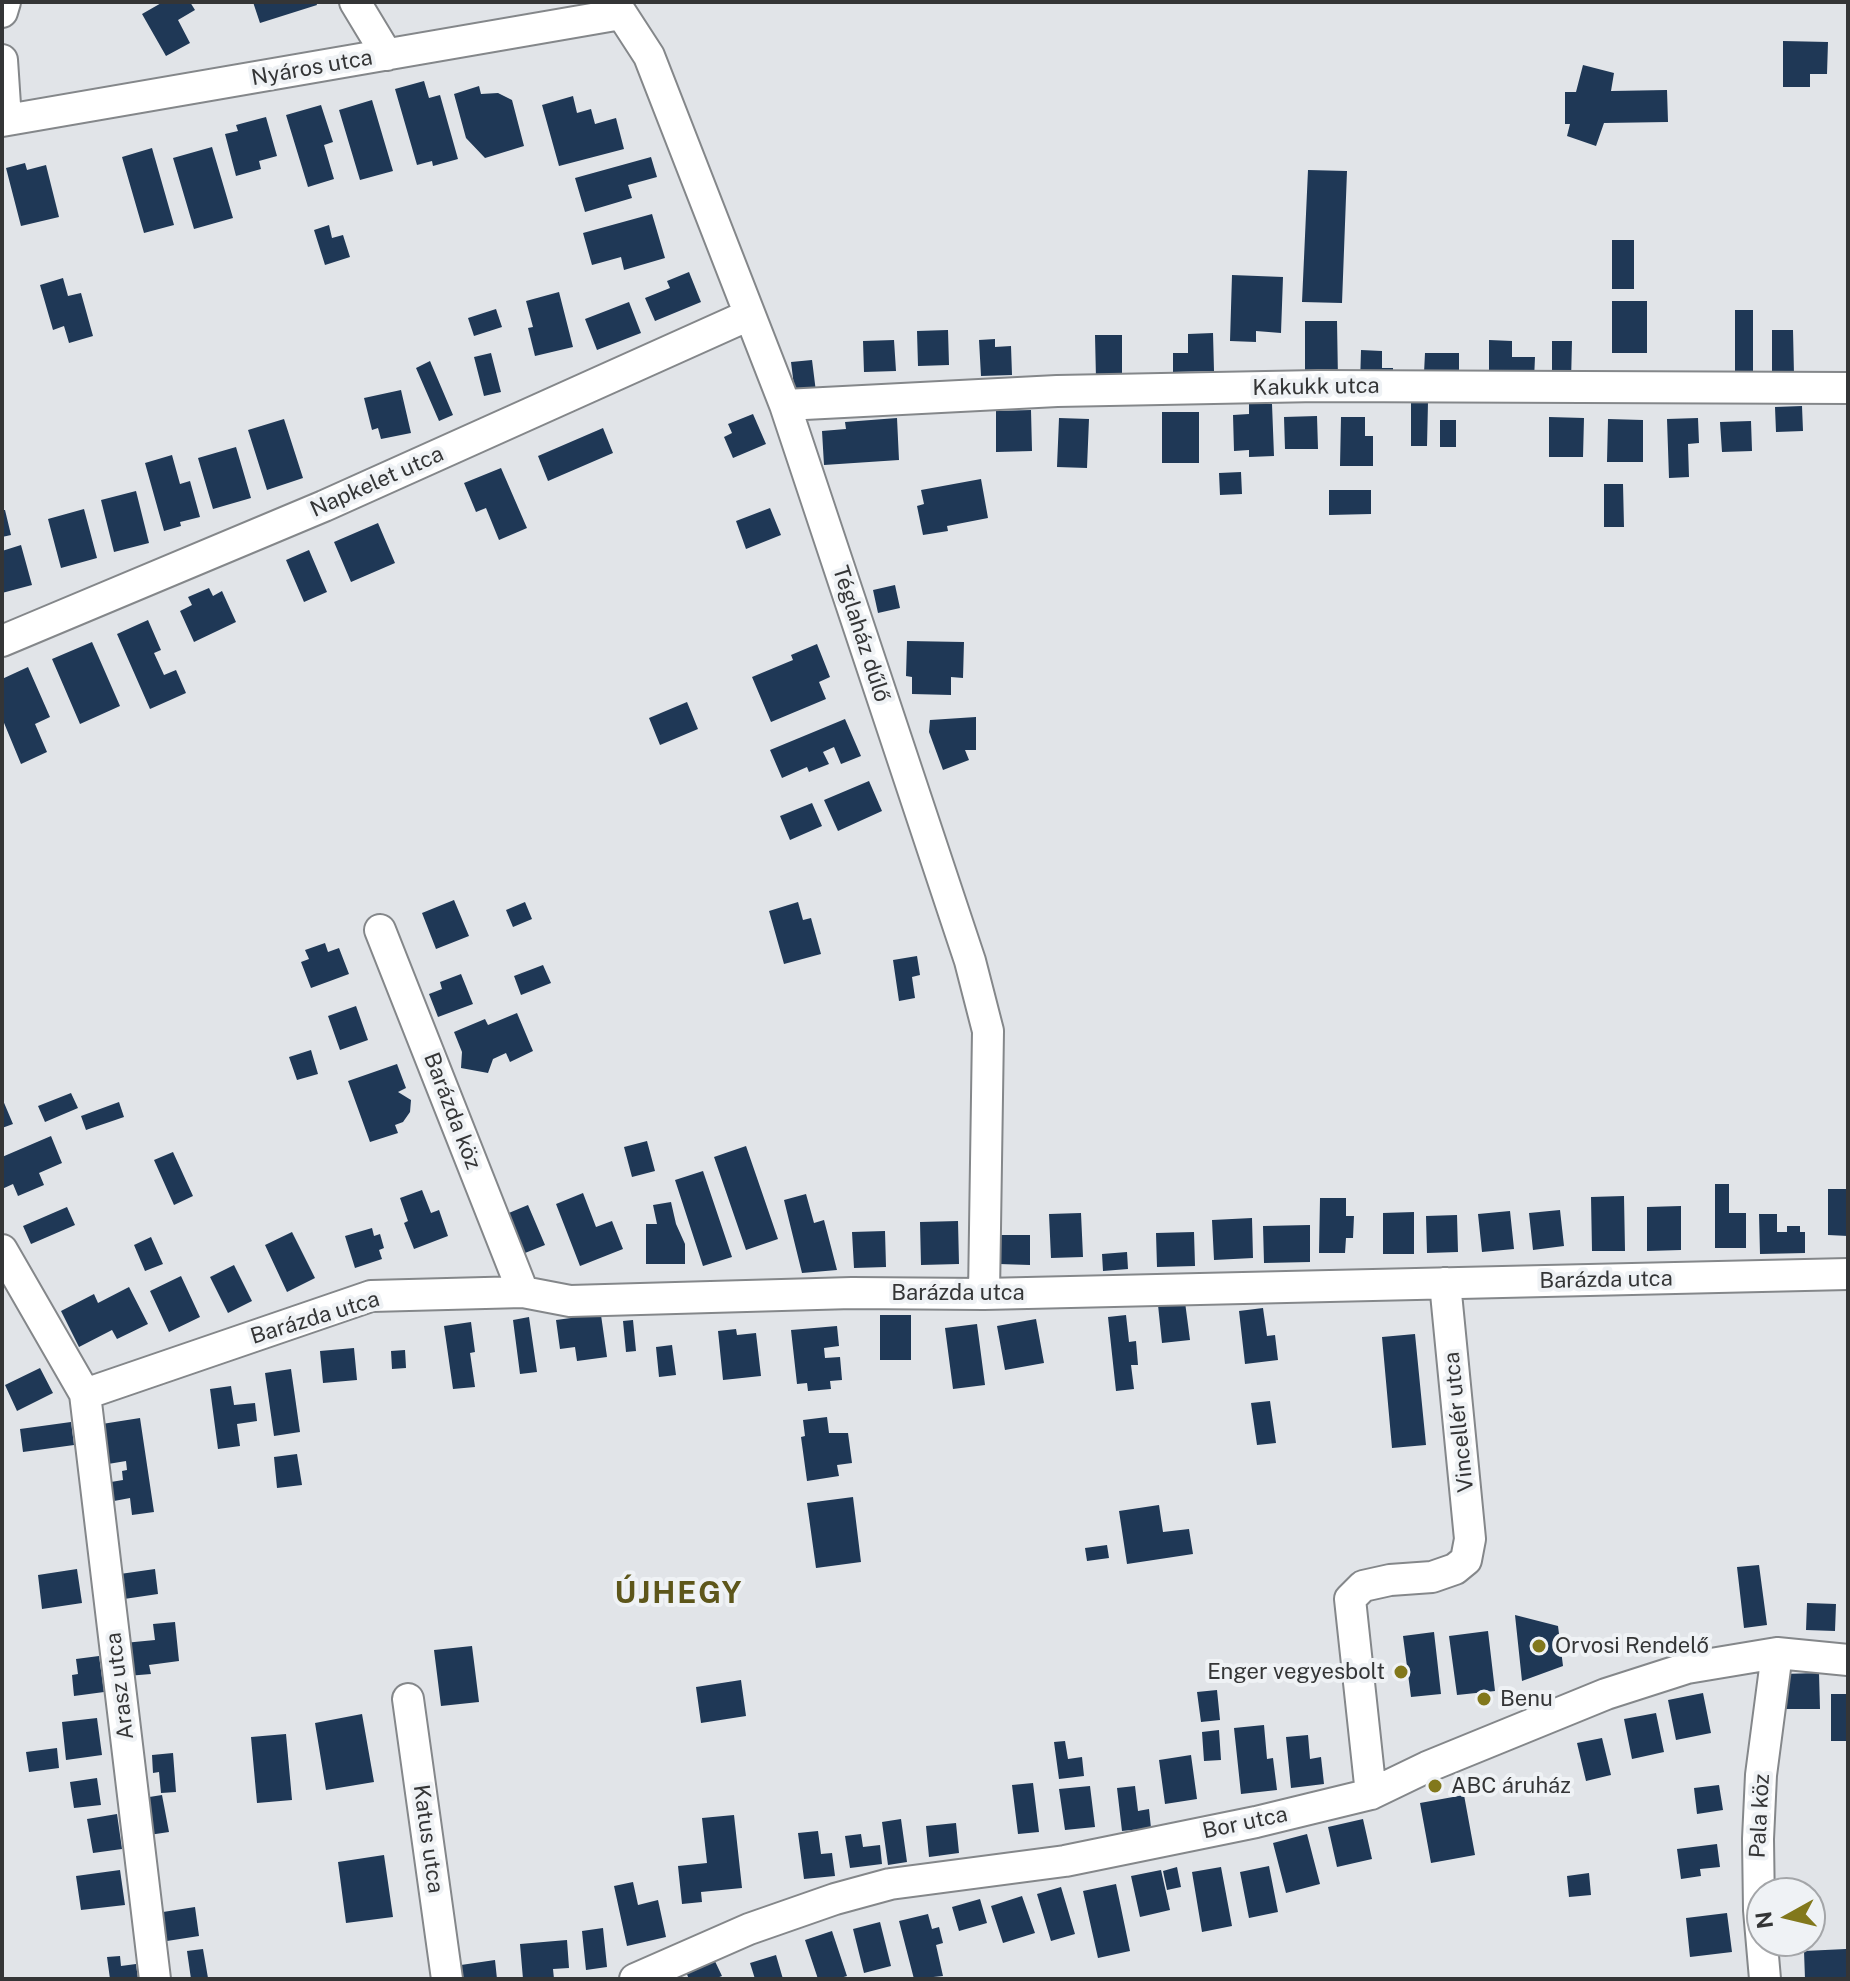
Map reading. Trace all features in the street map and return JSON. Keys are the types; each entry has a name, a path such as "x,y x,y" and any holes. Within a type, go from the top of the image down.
{"street":[{"path":"2,12 5,2"},
{"path":"355,2 387,55"},
{"name":"Nyáros utca","path":"4,121 387,55 618,8"},
{"name":"Téglaház dűlő","path":"618,8 649,56 785,405 970,961 988,1031 984,1294"},
{"path":"2,60 4,121"},
{"name":"Napkelet utca","path":"2,641 324,506 749,315"},
{"name":"Kakukk utca","path":"785,405 1057,391 1303,386 1848,388"},
{"name":"Barázda köz","path":"380,930 523,1292"},
{"path":"2,1250 85,1394"},
{"name":"Barázda utca","path":"85,1394 371,1296 523,1292 570,1301 1848,1274"},
{"name":"Vincellér utca","path":"1371,1794 1350,1599 1363,1586 1390,1580 1432,1577 1455,1569 1466,1560 1470,1539 1445,1283"},
{"name":"Arasz utca","path":"85,1394 155,1979"},
{"name":"Bor utca","path":"635,1979 749,1929 835,1899 890,1884 1065,1861 1256,1822 1371,1794 1427,1767 1606,1694 1687,1668 1777,1653 1848,1660"},
{"name":"Pala köz","path":"1765,1979 1759,1910 1758,1839 1761,1775 1777,1653"},
{"name":"Katus utca","path":"408,1699 447,1979"}],"building":[{"path":"163,2 190,2 195,10 178,20 190,43 166,56 142,14"},
{"path":"253,2 316,2 317,5 260,23"},
{"path":"1783,41 1828,42 1827,74 1810,74 1810,87 1783,87"},
{"path":"1583,65 1614,73 1611,91 1667,90 1668,122 1604,123 1596,146 1567,136 1570,124 1565,124 1565,92 1576,92"},
{"path":"424,81 429,98 440,95 458,159 433,166 432,161 417,165 395,89"},
{"path":"479,86 481,94 498,93 512,100 524,146 485,158 466,138 454,94"},
{"path":"573,96 577,113 591,109 595,124 616,118 624,149 559,166 542,105"},
{"path":"372,100 393,171 360,180 339,110"},
{"path":"321,105 333,142 324,145 334,179 308,187 286,115"},
{"path":"266,117 277,156 259,161 261,169 236,176 225,134 238,131 236,125"},
{"path":"212,147 233,218 194,229 173,158"},
{"path":"152,148 174,225 144,233 122,157"},
{"path":"651,157 657,177 628,185 632,198 585,212 575,178"},
{"path":"25,163 27,170 46,165 59,217 21,226 6,168"},
{"path":"1308,170 1347,171 1342,303 1302,302"},
{"path":"652,214 665,258 624,270 621,257 592,265 583,233"},
{"path":"329,225 332,238 343,235 350,257 325,265 314,230"},
{"path":"1612,240 1634,240 1634,289 1612,289"},
{"path":"689,272 701,302 655,321 645,298 670,288 667,281"},
{"path":"1232,275 1283,277 1281,333 1256,331 1256,342 1230,341"},
{"path":"63,278 68,296 81,293 93,336 69,343 64,326 53,330 40,285"},
{"path":"559,292 573,347 535,356 528,328 533,327 526,301"},
{"path":"1612,301 1647,301 1647,353 1612,353"},
{"path":"629,302 641,333 597,350 585,319"},
{"path":"496,309 502,327 474,336 468,318"},
{"path":"1735,310 1753,310 1753,375 1735,375"},
{"path":"1305,321 1337,321 1338,380 1305,380"},
{"path":"948,330 949,365 918,366 917,331"},
{"path":"1772,330 1793,330 1794,375 1772,375"},
{"path":"1213,333 1214,371 1173,372 1173,353 1188,353 1188,334"},
{"path":"1095,335 1122,335 1122,378 1096,379"},
{"path":"995,339 995,347 1011,346 1012,375 981,376 979,340"},
{"path":"894,340 896,371 864,372 863,341"},
{"path":"1489,340 1512,341 1512,357 1535,357 1534,380 1489,380"},
{"path":"1552,341 1572,341 1571,382 1552,382"},
{"path":"1361,350 1382,351 1382,368 1393,368 1393,386 1360,385"},
{"path":"491,353 501,392 484,396 474,357"},
{"path":"1425,353 1459,353 1459,373 1424,373"},
{"path":"812,360 816,392 795,394 791,362"},
{"path":"430,361 453,415 439,421 416,368"},
{"path":"401,390 411,433 381,439 378,428 372,430 364,398"},
{"path":"1411,402 1428,402 1427,446 1411,446"},
{"path":"1249,404 1272,404 1274,456 1249,457 1249,450 1234,451 1233,415 1249,414"},
{"path":"1802,406 1803,431 1776,432 1775,407"},
{"path":"1031,410 1032,451 996,452 996,411"},
{"path":"1162,412 1199,412 1199,463 1162,463"},
{"path":"753,414 766,444 733,458 724,437 732,433 728,424"},
{"path":"1317,416 1318,449 1285,449 1284,417"},
{"path":"1341,417 1365,417 1365,436 1373,436 1373,466 1340,466"},
{"path":"1549,417 1584,418 1583,457 1549,457"},
{"path":"897,418 899,460 824,465 822,431 846,429 845,422"},
{"path":"1059,418 1089,419 1087,468 1057,467"},
{"path":"1698,418 1699,443 1688,444 1689,477 1669,478 1667,419"},
{"path":"284,419 303,478 267,490 248,430"},
{"path":"1608,419 1643,420 1643,462 1607,462"},
{"path":"1440,420 1456,420 1456,447 1440,447"},
{"path":"1751,421 1752,451 1722,452 1720,422"},
{"path":"603,428 613,453 548,481 538,456"},
{"path":"236,447 251,498 213,509 198,458"},
{"path":"172,455 180,484 190,481 200,517 180,522 181,526 164,531 145,463"},
{"path":"501,468 527,528 499,540 486,508 476,512 464,483"},
{"path":"1241,472 1242,494 1220,495 1219,473"},
{"path":"981,479 988,518 947,526 948,531 923,535 917,506 924,504 921,490"},
{"path":"1604,484 1623,484 1624,527 1604,527"},
{"path":"1329,490 1371,490 1371,514 1329,515"},
{"path":"136,491 149,543 114,552 101,500"},
{"path":"770,508 781,535 746,549 736,521"},
{"path":"84,509 97,558 61,568 48,519"},
{"path":"2,510 5,510 11,535 2,537"},
{"path":"378,523 395,563 351,582 334,542"},
{"path":"21,545 32,585 2,593 2,551"},
{"path":"309,550 327,592 304,602 286,560"},
{"path":"895,585 900,608 878,613 873,590"},
{"path":"209,588 213,596 222,591 236,622 194,642 180,611 192,605 188,597"},
{"path":"148,620 161,650 154,653 164,675 176,670 186,693 150,709 117,634"},
{"path":"907,641 964,642 963,678 951,677 951,695 912,694 912,677 906,676"},
{"path":"92,642 120,706 80,724 52,659"},
{"path":"817,644 830,677 819,682 826,699 771,722 752,677 793,660 791,655"},
{"path":"28,667 50,717 35,724 47,752 21,764 2,718 2,679"},
{"path":"687,702 698,729 660,745 649,718"},
{"path":"976,717 976,750 965,750 969,760 943,770 929,732 930,720"},
{"path":"845,719 861,756 841,764 834,747 823,752 829,764 809,772 807,767 782,778 770,750"},
{"path":"869,781 882,811 838,831 824,800"},
{"path":"812,803 822,826 790,840 780,816"},
{"path":"454,900 469,936 436,949 422,913"},
{"path":"525,902 532,919 513,927 506,910"},
{"path":"798,902 803,920 811,918 821,954 784,964 769,911"},
{"path":"325,943 328,952 339,948 349,974 311,988 301,962 309,959 305,950"},
{"path":"917,956 920,975 912,977 915,998 899,1001 893,960"},
{"path":"543,965 551,983 521,995 514,976"},
{"path":"461,974 473,1004 438,1017 429,994 442,989 440,982"},
{"path":"356,1006 368,1040 340,1050 328,1016"},
{"path":"517,1013 533,1051 510,1062 506,1053 493,1059 488,1073 461,1068 462,1052 454,1032 485,1019 488,1025"},
{"path":"311,1050 318,1074 297,1080 289,1057"},
{"path":"397,1064 406,1088 398,1092 411,1100 410,1112 403,1122 395,1125 398,1133 370,1142 348,1081"},
{"path":"71,1093 78,1108 45,1122 38,1106"},
{"path":"2,1098 13,1124 2,1128"},
{"path":"119,1102 124,1117 86,1130 81,1116"},
{"path":"51,1136 62,1163 39,1173 44,1185 18,1196 13,1184 2,1189 2,1157"},
{"path":"647,1141 655,1171 632,1177 624,1147"},
{"path":"746,1146 778,1239 746,1250 714,1157"},
{"path":"173,1152 193,1196 174,1205 154,1160"},
{"path":"703,1171 732,1257 703,1266 675,1180"},
{"path":"1715,1184 1729,1184 1729,1213 1746,1213 1746,1248 1715,1248"},
{"path":"1828,1189 1848,1189 1848,1236 1828,1235"},
{"path":"422,1190 431,1213 439,1210 448,1236 414,1249 404,1223 408,1221 400,1198"},
{"path":"583,1193 596,1227 612,1221 623,1249 580,1266 556,1204"},
{"path":"806,1194 814,1223 824,1220 837,1270 802,1273 784,1200"},
{"path":"1624,1196 1625,1251 1592,1251 1591,1197"},
{"path":"1320,1198 1346,1198 1346,1216 1354,1216 1353,1238 1346,1238 1345,1253 1319,1253"},
{"path":"671,1202 685,1244 685,1264 646,1264 646,1224 657,1224 653,1205"},
{"path":"528,1205 545,1245 520,1255 504,1215"},
{"path":"1681,1206 1681,1250 1647,1251 1647,1207"},
{"path":"67,1207 75,1225 31,1244 23,1226"},
{"path":"1560,1210 1564,1246 1533,1250 1529,1213"},
{"path":"1510,1211 1514,1249 1482,1252 1478,1214"},
{"path":"1414,1212 1414,1254 1383,1254 1383,1213"},
{"path":"1081,1213 1083,1257 1051,1258 1049,1214"},
{"path":"1759,1214 1777,1214 1777,1232 1787,1232 1787,1226 1800,1226 1800,1232 1805,1232 1805,1253 1760,1254"},
{"path":"1457,1215 1458,1252 1427,1253 1426,1216"},
{"path":"1252,1218 1253,1258 1214,1260 1212,1220"},
{"path":"958,1221 959,1264 921,1265 920,1222"},
{"path":"1310,1225 1310,1262 1264,1263 1263,1226"},
{"path":"372,1228 374,1236 380,1234 384,1248 379,1250 382,1259 355,1268 345,1236"},
{"path":"885,1231 886,1267 854,1268 852,1232"},
{"path":"292,1232 315,1278 287,1292 265,1245"},
{"path":"1194,1232 1195,1266 1157,1267 1156,1233"},
{"path":"999,1235 1030,1235 1030,1265 999,1264"},
{"path":"151,1237 163,1264 145,1271 134,1245"},
{"path":"1127,1252 1128,1269 1103,1271 1102,1254"},
{"path":"234,1265 252,1301 228,1313 210,1277"},
{"path":"181,1276 200,1317 169,1332 150,1291"},
{"path":"129,1287 148,1324 117,1339 112,1330 79,1347 61,1311 94,1294 98,1303"},
{"path":"1185,1302 1190,1340 1162,1343 1158,1305"},
{"path":"600,1308 607,1357 577,1361 575,1347 560,1349 556,1320 571,1318 570,1311"},
{"path":"1263,1308 1267,1336 1275,1335 1278,1360 1245,1364 1239,1311"},
{"path":"880,1315 911,1315 911,1360 880,1360"},
{"path":"1126,1315 1129,1342 1136,1341 1138,1365 1131,1365 1134,1389 1116,1391 1108,1317"},
{"path":"529,1317 537,1372 520,1374 513,1320"},
{"path":"1036,1319 1044,1363 1005,1370 997,1326"},
{"path":"633,1320 636,1351 626,1352 623,1321"},
{"path":"471,1322 475,1352 470,1353 475,1387 453,1389 444,1326"},
{"path":"977,1324 985,1385 953,1389 945,1328"},
{"path":"837,1326 839,1346 824,1348 825,1358 840,1357 842,1380 830,1381 831,1389 808,1391 807,1383 797,1384 791,1330"},
{"path":"736,1329 737,1335 756,1333 761,1376 723,1380 718,1331"},
{"path":"1415,1334 1426,1445 1392,1448 1382,1337"},
{"path":"672,1345 676,1375 659,1377 656,1347"},
{"path":"354,1348 357,1380 323,1383 320,1351"},
{"path":"405,1350 406,1368 392,1369 391,1351"},
{"path":"40,1368 53,1393 17,1411 5,1385"},
{"path":"291,1369 300,1432 274,1436 265,1373"},
{"path":"231,1386 234,1405 255,1403 257,1421 237,1424 240,1446 218,1449 210,1389"},
{"path":"1270,1401 1276,1443 1257,1445 1251,1403"},
{"path":"827,1417 829,1433 848,1433 852,1463 837,1465 839,1476 807,1481 801,1437 805,1436 803,1420"},
{"path":"140,1418 154,1512 132,1515 130,1498 114,1501 111,1482 123,1480 126,1461 108,1464 102,1424"},
{"path":"71,1422 74,1445 23,1452 20,1429"},
{"path":"297,1454 302,1485 277,1488 274,1457"},
{"path":"853,1497 861,1562 816,1568 807,1503"},
{"path":"1159,1505 1163,1532 1189,1529 1193,1554 1127,1564 1119,1511"},
{"path":"1107,1545 1109,1558 1087,1561 1085,1548"},
{"path":"1759,1565 1767,1625 1744,1628 1737,1567"},
{"path":"77,1569 82,1603 42,1609 38,1575"},
{"path":"155,1569 158,1594 124,1599 120,1574"},
{"path":"1807,1603 1836,1604 1835,1631 1806,1630"},
{"name":"Orvosi Rendelő","path":"1515,1615 1558,1626 1563,1666 1522,1681"},
{"path":"175,1622 179,1661 149,1665 151,1674 127,1676 124,1643 155,1640 153,1624"},
{"path":"1488,1631 1495,1691 1457,1695 1449,1636"},
{"path":"1434,1632 1441,1694 1411,1697 1403,1636"},
{"path":"472,1646 479,1702 441,1706 434,1650"},
{"path":"99,1656 104,1692 74,1696 72,1675 78,1674 76,1659"},
{"path":"1819,1673 1820,1709 1782,1709 1782,1674"},
{"path":"741,1680 746,1716 701,1723 696,1687"},
{"path":"1217,1690 1220,1720 1201,1722 1197,1692"},
{"path":"1703,1693 1711,1733 1676,1740 1668,1700"},
{"path":"1831,1694 1848,1694 1848,1741 1831,1741"},
{"path":"1656,1713 1664,1752 1632,1759 1624,1719"},
{"path":"362,1714 374,1782 326,1790 315,1723"},
{"path":"97,1718 102,1755 66,1760 62,1722"},
{"path":"1264,1725 1267,1759 1273,1758 1277,1790 1241,1794 1234,1728"},
{"path":"1219,1730 1221,1760 1204,1761 1202,1732"},
{"path":"286,1734 292,1800 257,1803 251,1737"},
{"path":"1308,1735 1310,1759 1321,1757 1324,1784 1291,1788 1286,1737"},
{"path":"1602,1738 1611,1775 1586,1781 1577,1743"},
{"path":"1065,1741 1068,1759 1082,1757 1084,1776 1059,1779 1054,1742"},
{"path":"57,1748 59,1768 29,1772 26,1752"},
{"path":"173,1753 176,1792 161,1793 159,1772 153,1773 152,1755"},
{"path":"1191,1755 1197,1799 1165,1804 1159,1760"},
{"path":"97,1778 101,1805 74,1808 70,1782"},
{"path":"1033,1783 1039,1832 1018,1834 1012,1785"},
{"path":"1719,1785 1723,1810 1697,1814 1694,1788"},
{"path":"1090,1786 1095,1827 1065,1830 1059,1789"},
{"path":"1135,1786 1138,1811 1149,1809 1151,1828 1122,1831 1117,1788"},
{"path":"162,1795 169,1832 149,1835 143,1798"},
{"path":"1464,1795 1475,1855 1431,1863 1420,1803"},
{"path":"117,1814 122,1849 93,1853 87,1819"},
{"path":"734,1815 742,1888 701,1892 702,1902 682,1904 678,1866 707,1863 702,1818"},
{"path":"901,1819 907,1862 888,1865 882,1822"},
{"path":"1363,1819 1372,1859 1337,1867 1328,1827"},
{"path":"956,1823 959,1853 929,1857 926,1826"},
{"path":"818,1831 821,1854 832,1853 835,1876 804,1879 798,1833"},
{"path":"861,1834 863,1847 880,1845 882,1864 850,1868 845,1836"},
{"path":"1307,1834 1320,1884 1286,1893 1273,1843"},
{"path":"1717,1844 1720,1867 1700,1869 1701,1876 1681,1879 1677,1849"},
{"path":"384,1855 393,1917 346,1923 338,1862"},
{"path":"1269,1866 1278,1912 1249,1918 1240,1872"},
{"path":"1177,1867 1181,1887 1167,1890 1163,1871"},
{"path":"1221,1867 1232,1926 1202,1932 1192,1872"},
{"path":"120,1870 125,1905 81,1910 76,1876"},
{"path":"1161,1870 1170,1910 1140,1917 1131,1876"},
{"path":"1589,1873 1591,1895 1569,1897 1567,1876"},
{"path":"633,1882 638,1905 658,1900 666,1937 627,1946 614,1886"},
{"path":"1116,1884 1130,1951 1098,1958 1083,1891"},
{"path":"1061,1887 1075,1934 1051,1941 1037,1894"},
{"path":"1022,1896 1035,1933 1003,1943 991,1906"},
{"path":"980,1899 987,1923 959,1931 952,1907"},
{"path":"195,1907 199,1936 167,1941 163,1912"},
{"path":"1727,1913 1732,1952 1690,1957 1686,1918"},
{"path":"928,1914 932,1929 939,1927 943,1943 936,1945 943,1976 914,1979 899,1921"},
{"path":"880,1922 891,1966 864,1973 853,1929"},
{"path":"603,1928 607,1967 586,1970 582,1931"},
{"path":"832,1931 847,1976 818,1979 805,1940"},
{"path":"567,1940 569,1968 553,1969 554,1979 523,1979 520,1944"},
{"path":"203,1949 208,1978 191,1979 187,1951"},
{"path":"1846,1949 1847,1979 1805,1979 1804,1957 1826,1957 1826,1950"},
{"path":"776,1955 783,1979 755,1979 750,1963"},
{"path":"120,1956 121,1966 136,1964 138,1979 110,1979 107,1957"},
{"path":"713,1957 722,1976 689,1979 685,1970"},
{"path":"495,1960 497,1979 463,1979 461,1965"}],"place":[{"name":"Orvosi Rendelő","path":"1539,1646"},
{"name":"Enger vegyesbolt","path":"1401,1672"},
{"name":"Benu","path":"1484,1699"},
{"name":"ABC áruház","path":"1435,1786"}],"district":[{"name":"ÚJHEGY","path":"679,1594"}]}
